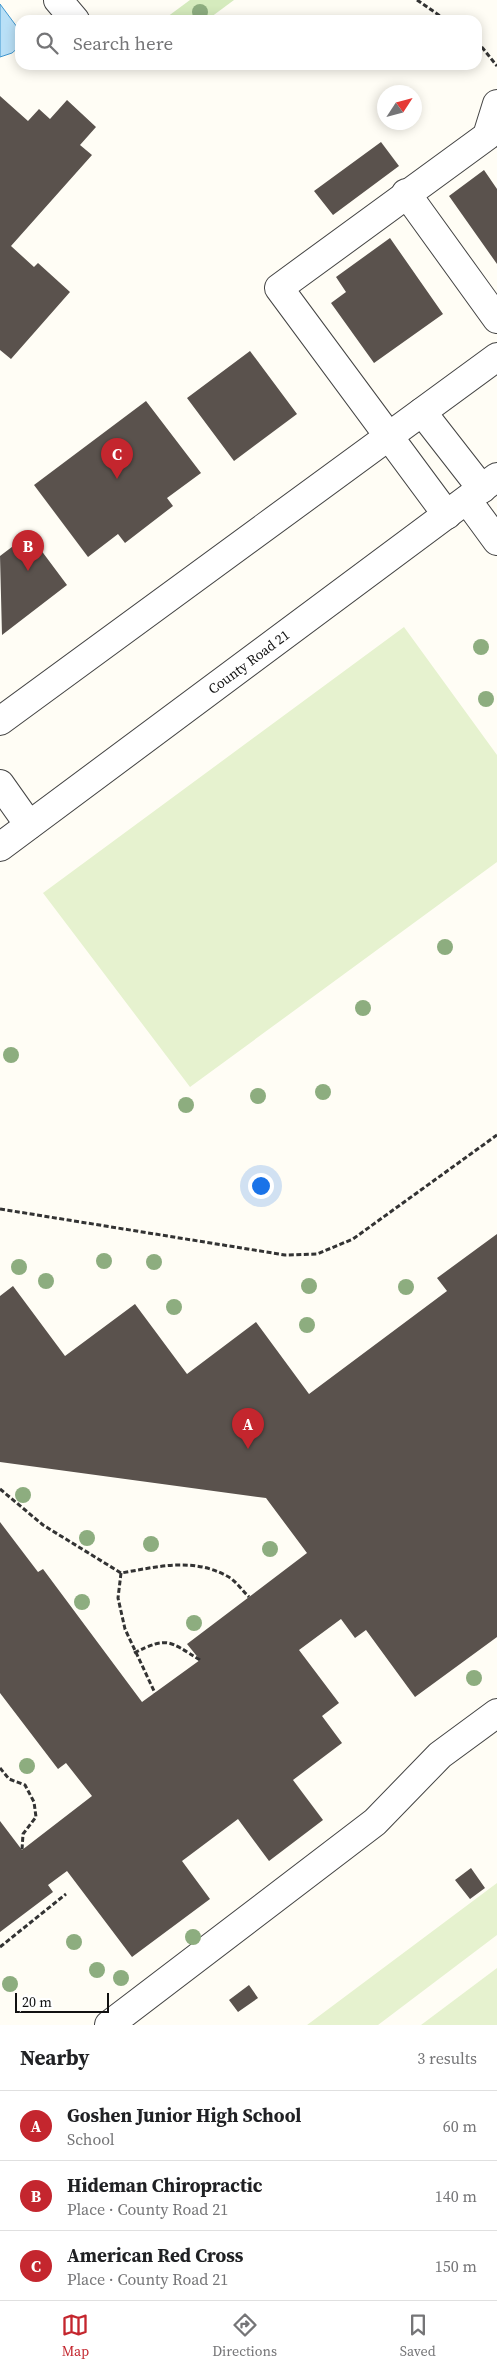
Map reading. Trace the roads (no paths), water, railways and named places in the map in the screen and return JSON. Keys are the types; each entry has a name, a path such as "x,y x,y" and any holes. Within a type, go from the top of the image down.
{"street":[{"path":"58,0 71,15"},
{"path":"473,495 389,436 279,288 406,193 492,142 497,104"},
{"path":"406,193 497,319"},
{"path":"0,721 497,357"},
{"path":"422,412 473,495 497,541"},
{"name":"County Road 21","path":"0,847 473,495"},
{"path":"0,784 29,825"},
{"path":"109,2025 375,1822 440,1755 497,1713"}],"water":[{"path":"0,4 15,24 15,50 0,57"}],"place":[{"name":"American Red Cross","path":"117,479"},
{"name":"Hideman Chiropractic","path":"28,571"},
{"name":"Goshen Junior High School","path":"248,1449"}]}
